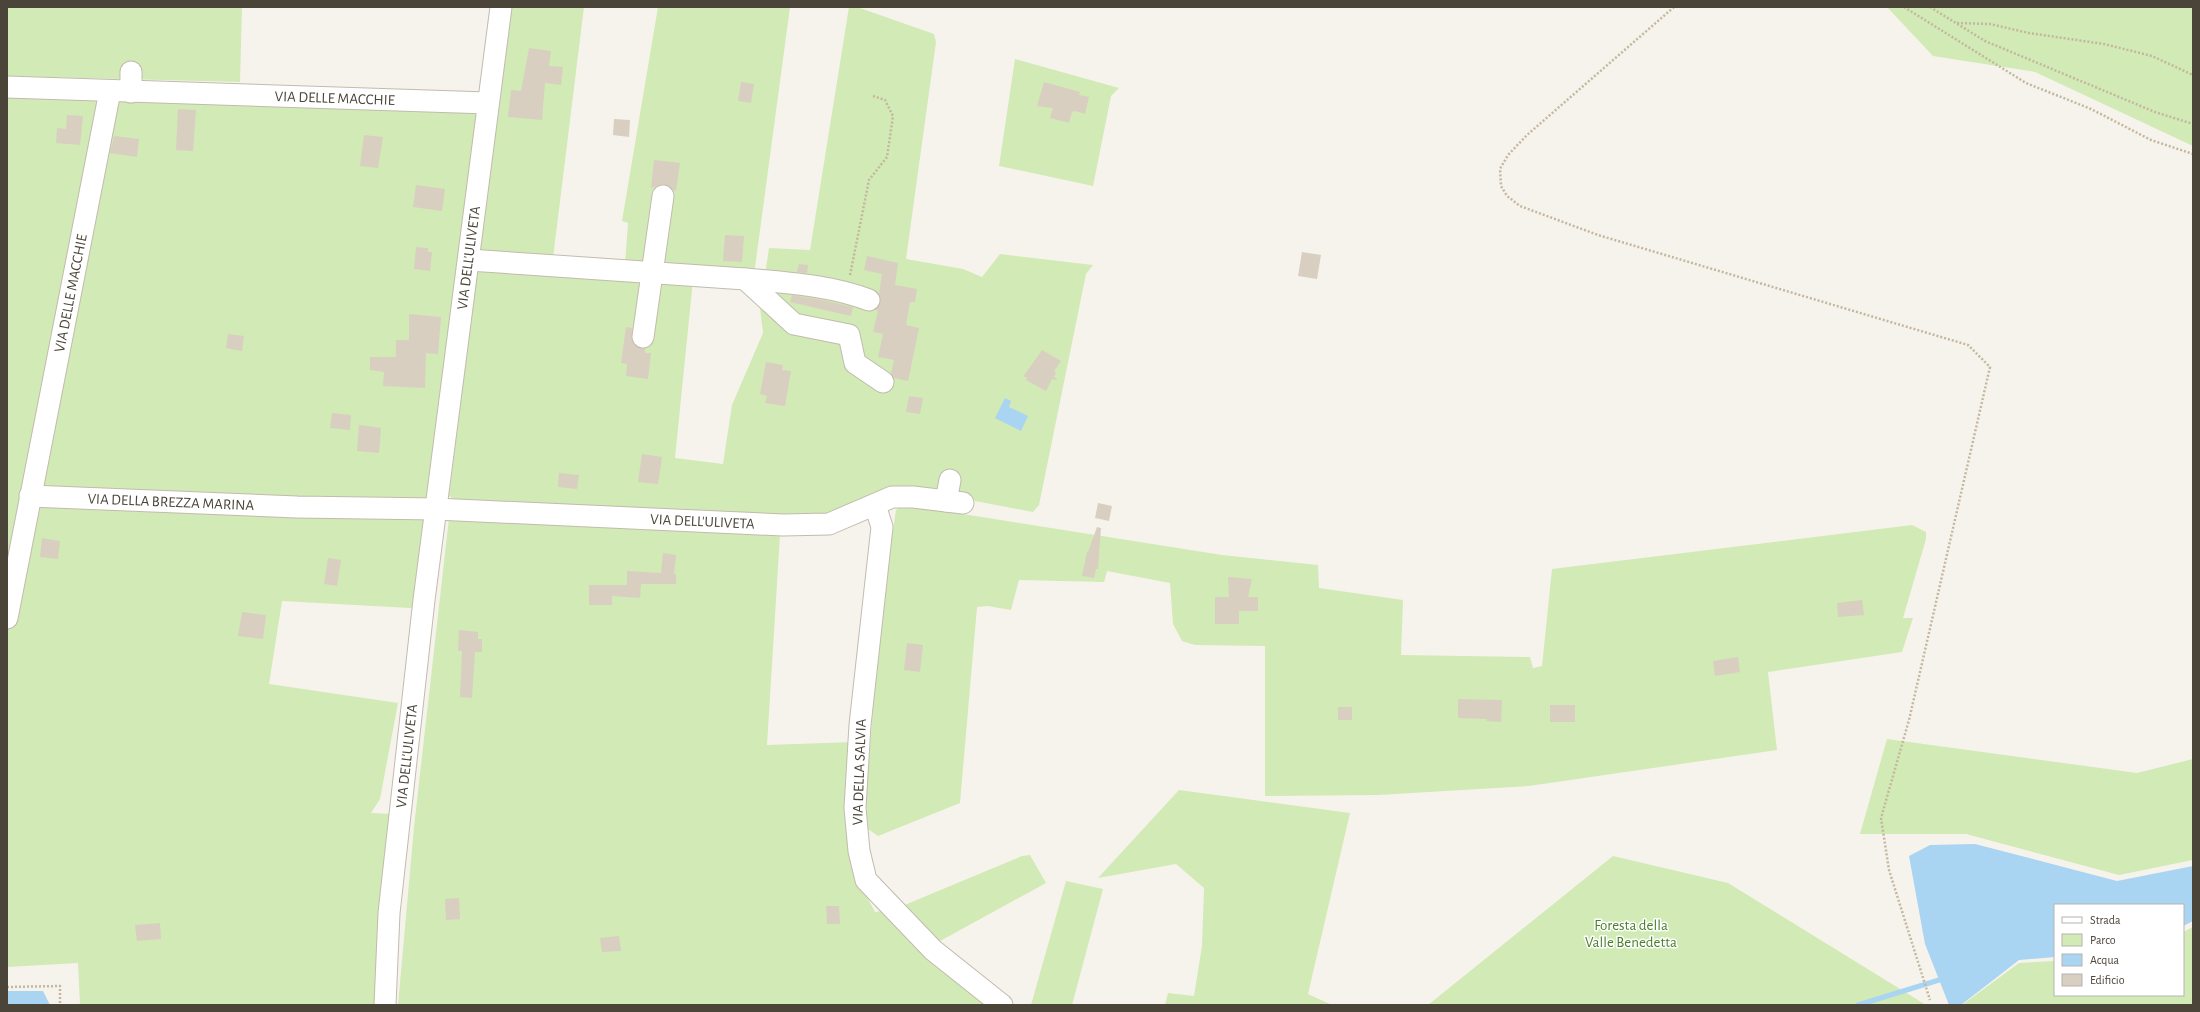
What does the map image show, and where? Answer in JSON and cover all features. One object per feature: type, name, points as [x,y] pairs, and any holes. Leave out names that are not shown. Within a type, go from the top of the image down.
[{"type":"street","name":"VIA DELL'ULIVETA","points":[[385,1005],[389,914],[436,508],[488,103],[494,16]]},
{"type":"street","name":"VIA DELLE MACCHIE","points":[[30,496],[29,472],[124,85]]},
{"type":"street","name":"VIA DELLE MACCHIE","points":[[7,87],[124,85],[385,107],[488,103]]},
{"type":"street","points":[[643,338],[663,196]]},
{"type":"street","points":[[469,260],[745,279],[803,285],[846,293],[869,300]]},
{"type":"street","points":[[745,279],[794,324],[848,335],[855,363],[883,382]]},
{"type":"street","name":"VIA DELL'ULIVETA","points":[[436,508],[783,525],[829,524],[892,497],[913,497],[955,502],[950,480]]},
{"type":"street","name":"VIA DELLA BREZZA MARINA","points":[[30,496],[96,494],[143,499],[178,496],[240,508],[334,505],[378,499],[436,508]]},
{"type":"street","points":[[7,618],[18,576],[30,496]]},
{"type":"street","name":"VIA DELLA SALVIA","points":[[875,505],[882,528],[860,725],[855,808],[858,851],[866,880],[933,950],[1002,1005]]},
{"type":"path","points":[[1674,7],[1527,135],[1508,155],[1500,169],[1501,186],[1507,196],[1520,206],[1598,235],[1968,346],[1990,367],[1909,720],[1881,818],[1889,870],[1930,1000]]},
{"type":"path","points":[[1904,7],[2026,83],[2091,109],[2151,140],[2193,154]]},
{"type":"path","points":[[1930,7],[1985,41],[1998,47],[2155,112],[2193,124]]},
{"type":"path","points":[[1956,23],[1990,24],[2029,33],[2104,44],[2152,56],[2193,75]]},
{"type":"path","points":[[846,293],[869,180],[888,157],[893,116],[885,100],[874,96]]},
{"type":"path","points":[[7,987],[60,986],[60,1005]]},
{"type":"green space","points":[[7,7],[242,7],[240,82],[7,76]]},
{"type":"green space","points":[[511,7],[584,7],[553,258],[482,255],[479,249]]},
{"type":"green space","points":[[658,7],[790,7],[754,275],[625,264],[628,223],[622,221]]},
{"type":"green space","points":[[849,7],[857,7],[934,34],[936,42],[906,259],[963,269],[982,277],[1000,254],[1093,265],[1086,274],[1039,505],[1033,512],[928,492],[829,520],[457,501],[449,496],[478,264],[693,280],[675,458],[723,464],[732,405],[763,333],[760,308],[733,281],[765,275],[769,248],[810,250]]},
{"type":"green space","points":[[1887,7],[2193,7],[2193,146],[2035,72],[1933,56]]},
{"type":"green space","points":[[1015,59],[1119,88],[1111,96],[1093,186],[999,166]]},
{"type":"green space","points":[[7,93],[476,107],[486,114],[428,609],[282,601],[269,684],[398,703],[380,799],[371,813],[393,814],[378,1005],[80,1005],[78,963],[7,967]]},
{"type":"green space","points":[[901,506],[912,506],[1222,555],[1318,565],[1319,588],[1403,600],[1401,655],[1530,657],[1533,668],[1542,666],[1552,569],[1912,525],[1926,532],[1926,539],[1903,618],[1913,618],[1902,652],[1768,672],[1777,750],[1529,786],[1378,795],[1265,796],[1265,646],[1195,645],[1182,641],[1173,624],[1170,583],[1107,571],[1104,582],[1019,580],[1011,610],[988,606],[977,607],[960,803],[878,836],[868,829],[866,799],[880,619],[896,510]]},
{"type":"green space","points":[[449,518],[780,535],[767,745],[853,742],[860,884],[875,912],[895,909],[1022,856],[1030,855],[1046,883],[931,946],[1009,1005],[398,1005],[414,827]]},
{"type":"green space","points":[[1887,739],[2137,773],[2193,759],[2193,860],[2119,875],[1966,834],[1860,834]]},
{"type":"green space","points":[[1179,790],[1350,813],[1308,994],[1332,1005],[1165,1005],[1168,993],[1194,996],[1202,946],[1204,888],[1176,864],[1098,878]]},
{"type":"green space","name":"Foresta della Valle Benedetta","points":[[1613,856],[1728,883],[1926,1005],[1428,1005]]},
{"type":"green space","points":[[1066,881],[1103,889],[1072,1005],[1031,1005]]},
{"type":"green space","points":[[2193,927],[2193,1005],[1962,1005],[2019,963],[2054,961],[2054,996],[2184,996],[2184,932]]},
{"type":"water","points":[[1005,398],[1011,401],[1009,407],[1028,416],[1021,431],[995,418]]},
{"type":"water","points":[[1975,844],[2117,881],[2193,866],[2193,921],[2184,926],[2184,904],[2054,904],[2054,957],[2019,960],[1961,1005],[1949,1005],[1925,944],[1909,856],[1930,845]]},
{"type":"water","points":[[7,991],[43,991],[50,1005],[7,1005]]},
{"type":"building","points":[[529,48],[551,51],[549,66],[563,67],[561,85],[545,83],[542,120],[508,117],[511,90],[521,91]]},
{"type":"building","points":[[741,82],[754,84],[751,103],[738,101]]},
{"type":"building","points":[[1044,82],[1080,92],[1079,95],[1089,97],[1085,114],[1075,111],[1072,112],[1069,123],[1050,118],[1053,108],[1037,106]]},
{"type":"building","points":[[178,109],[196,110],[193,151],[176,150]]},
{"type":"building","points":[[67,115],[83,116],[80,145],[56,143],[57,128],[66,129]]},
{"type":"building","points":[[614,119],[630,120],[629,137],[613,135]]},
{"type":"building","points":[[364,135],[383,137],[378,168],[360,166]]},
{"type":"building","points":[[114,136],[139,139],[137,157],[110,153]]},
{"type":"building","points":[[654,160],[680,163],[676,191],[664,184],[651,188]]},
{"type":"building","points":[[416,185],[445,189],[442,211],[413,207]]},
{"type":"building","points":[[725,235],[744,236],[742,262],[723,261]]},
{"type":"building","points":[[416,247],[428,248],[428,252],[432,252],[430,271],[414,269]]},
{"type":"building","points":[[1302,252],[1321,255],[1317,279],[1298,276]]},
{"type":"building","points":[[867,256],[898,263],[895,285],[917,289],[915,302],[910,302],[906,325],[919,328],[908,381],[894,378],[891,374],[894,360],[878,357],[883,334],[873,332],[878,311],[876,310],[880,303],[879,294],[882,274],[864,270]]},
{"type":"building","points":[[799,264],[808,265],[807,273],[797,272]]},
{"type":"building","points":[[792,295],[853,307],[851,316],[790,302]]},
{"type":"building","points":[[409,314],[441,317],[438,354],[426,353],[425,388],[383,386],[384,372],[370,370],[370,357],[396,357],[396,340],[409,340]]},
{"type":"building","points":[[626,327],[632,328],[632,341],[635,346],[645,348],[645,353],[651,353],[648,379],[626,376],[627,364],[621,363]]},
{"type":"building","points":[[228,334],[244,336],[242,351],[226,348]]},
{"type":"building","points":[[1042,350],[1061,361],[1054,371],[1056,372],[1054,377],[1058,380],[1052,379],[1046,391],[1026,380],[1027,377],[1023,377]]},
{"type":"building","points":[[766,362],[783,365],[782,370],[791,371],[785,406],[765,403],[767,396],[760,394]]},
{"type":"building","points":[[909,396],[923,398],[920,414],[906,412]]},
{"type":"building","points":[[332,413],[351,415],[350,430],[330,428]]},
{"type":"building","points":[[359,425],[381,428],[379,453],[357,451]]},
{"type":"building","points":[[642,454],[662,457],[658,484],[638,482]]},
{"type":"building","points":[[559,473],[579,475],[577,489],[558,487]]},
{"type":"building","points":[[1098,503],[1112,506],[1109,521],[1095,518]]},
{"type":"building","points":[[1097,527],[1101,528],[1098,569],[1096,569],[1094,578],[1082,576],[1087,552]]},
{"type":"building","points":[[42,538],[60,541],[58,559],[40,557]]},
{"type":"building","points":[[663,553],[676,555],[674,574],[676,574],[676,584],[641,584],[640,598],[612,596],[612,605],[589,605],[589,585],[627,585],[627,571],[661,573]]},
{"type":"building","points":[[328,558],[341,560],[337,586],[324,584]]},
{"type":"building","points":[[1228,577],[1252,579],[1248,597],[1258,597],[1258,611],[1239,611],[1239,624],[1215,624],[1215,597],[1229,597]]},
{"type":"building","points":[[1862,600],[1864,615],[1838,617],[1837,603]]},
{"type":"building","points":[[242,612],[266,615],[263,639],[238,636]]},
{"type":"building","points":[[459,630],[478,632],[478,639],[482,639],[482,652],[475,652],[472,698],[460,697],[462,651],[458,651]]},
{"type":"building","points":[[907,643],[923,645],[920,672],[904,670]]},
{"type":"building","points":[[1738,657],[1740,672],[1715,676],[1713,661]]},
{"type":"building","points":[[1458,699],[1502,700],[1501,722],[1486,721],[1487,719],[1458,718]]},
{"type":"building","points":[[1550,705],[1575,705],[1575,722],[1550,722]]},
{"type":"building","points":[[1338,707],[1352,707],[1352,720],[1338,720]]},
{"type":"building","points":[[459,898],[460,919],[446,920],[445,899]]},
{"type":"building","points":[[826,906],[839,906],[840,924],[827,924]]},
{"type":"building","points":[[160,923],[161,939],[137,941],[135,925]]},
{"type":"building","points":[[619,936],[621,951],[602,952],[600,938]]},
{"type":"waterway","points":[[1858,1005],[1939,980]]}]
